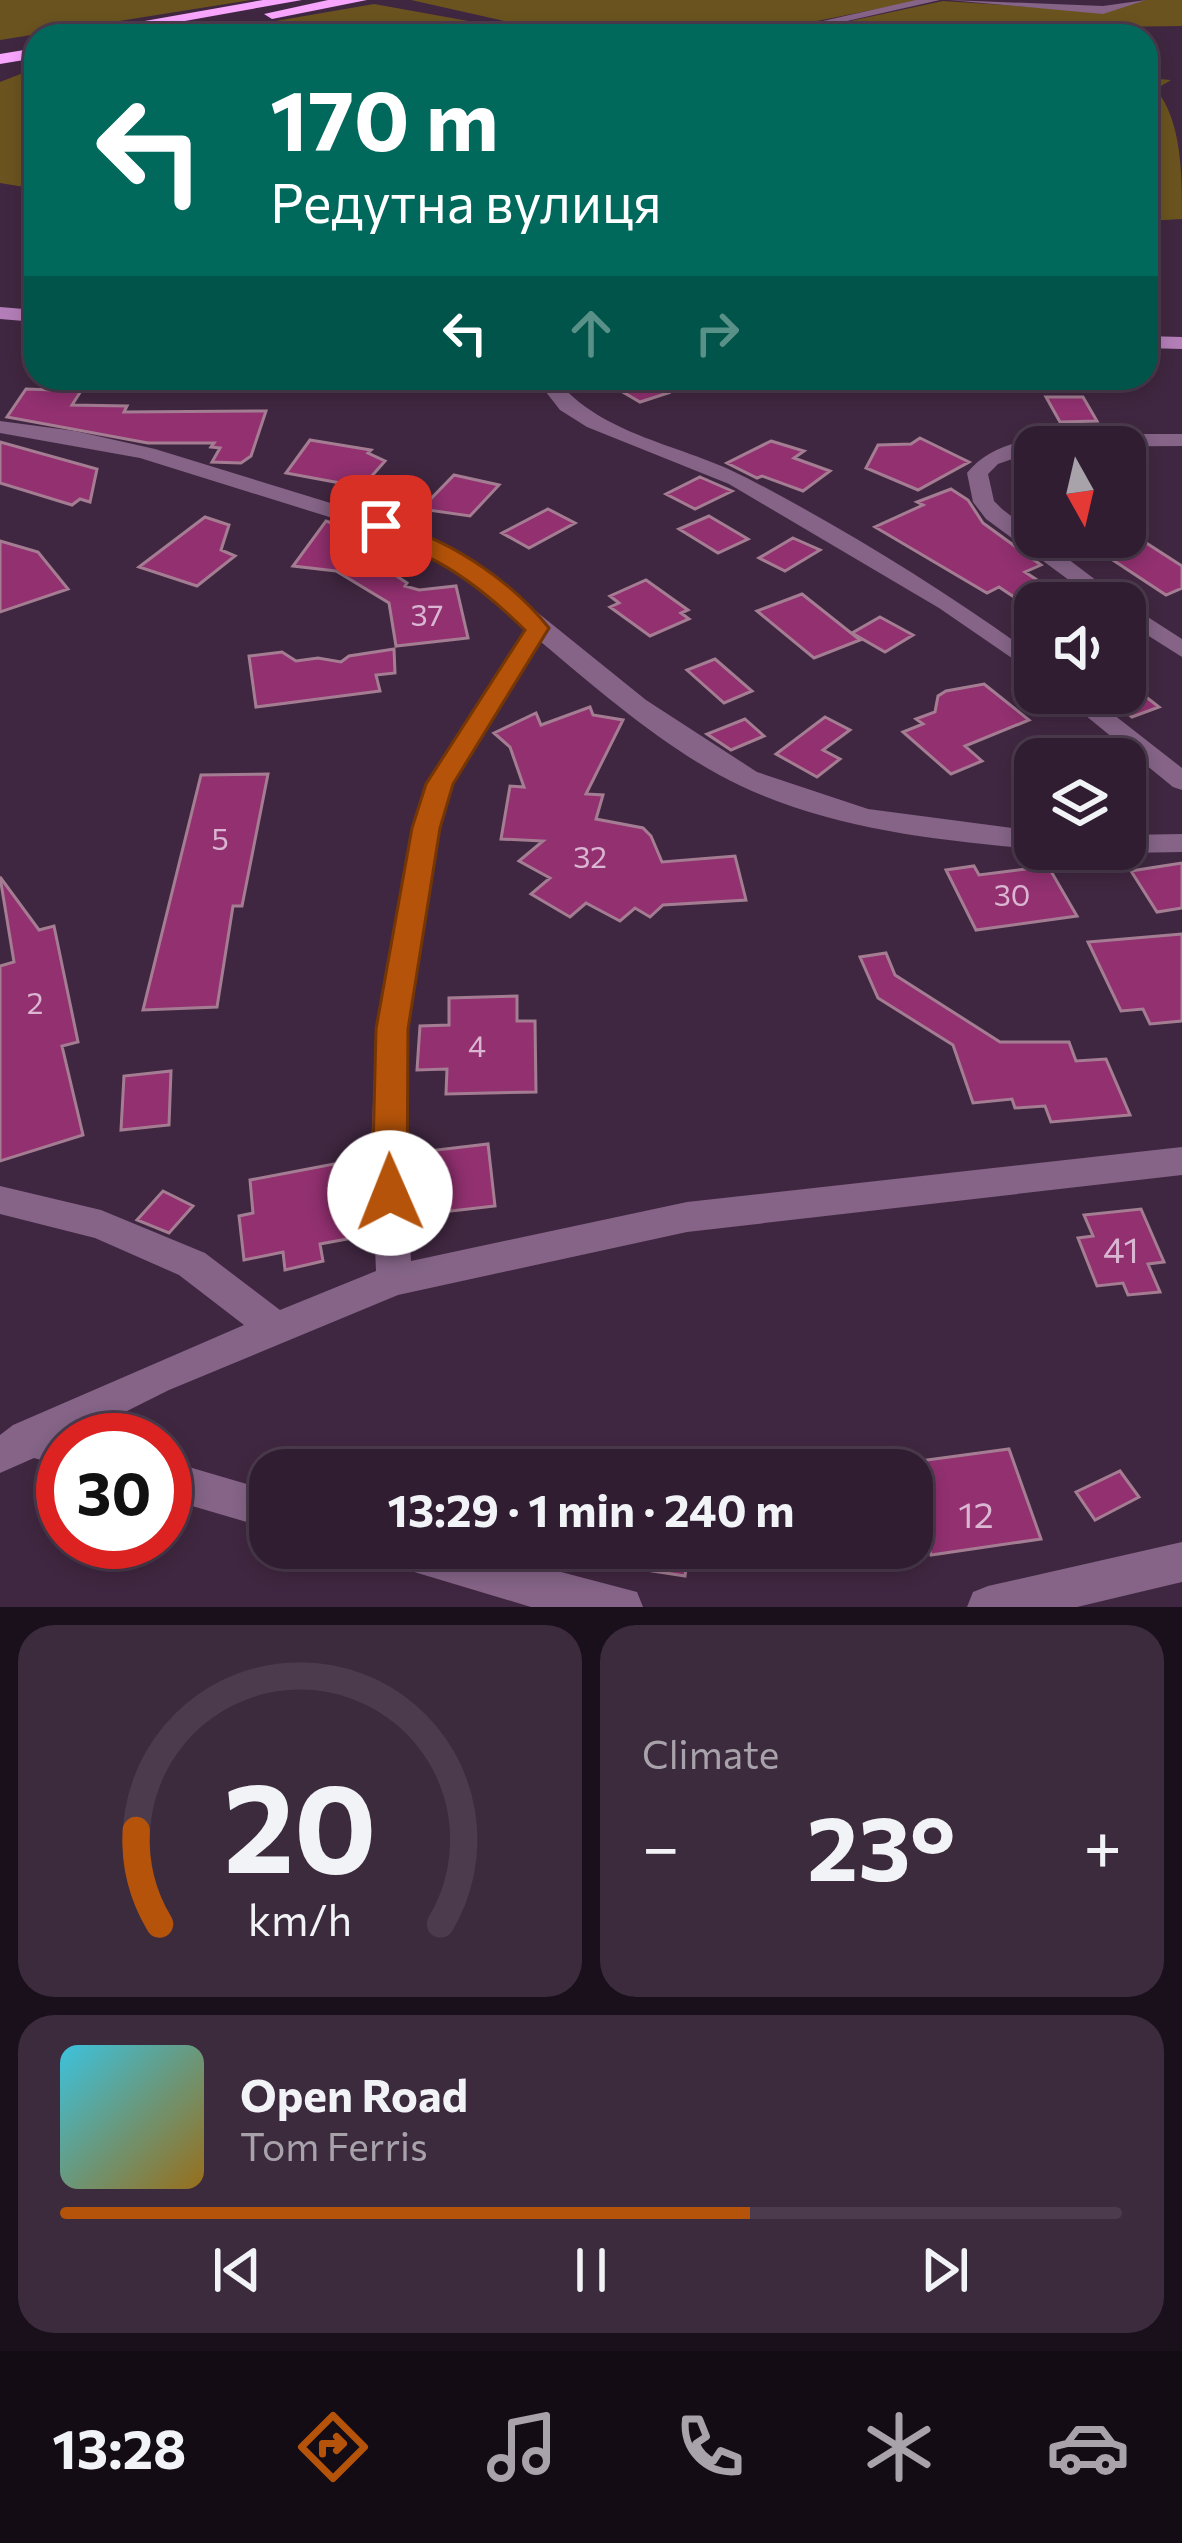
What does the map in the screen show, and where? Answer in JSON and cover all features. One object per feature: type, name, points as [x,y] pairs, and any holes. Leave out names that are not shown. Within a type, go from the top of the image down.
[{"type":"highway","points":[[144,24],[294,0]]},
{"type":"highway","points":[[212,24],[358,0]]},
{"type":"street","points":[[820,24],[934,0]]},
{"type":"street","points":[[955,0],[1103,10],[1140,0]]},
{"type":"street","points":[[554,390],[567,406],[594,423],[736,480],[946,603],[1014,652]]},
{"type":"street","points":[[0,427],[80,436],[162,457],[419,539],[487,580],[537,628],[714,760],[764,786],[934,832],[1014,838]]},
{"type":"street","points":[[1086,582],[994,514],[979,489],[977,473],[983,461],[1042,444],[1182,440]]},
{"type":"street","points":[[1146,625],[1182,650]]},
{"type":"street","points":[[394,1280],[388,1149],[392,1029],[426,828],[440,784],[537,628]]},
{"type":"street","points":[[1096,714],[1182,782]]},
{"type":"street","points":[[1146,844],[1182,843]]},
{"type":"street","points":[[30,1447],[276,1328],[394,1280],[688,1216],[1182,1161]]},
{"type":"street","points":[[0,1200],[101,1225],[192,1264],[276,1328]]},
{"type":"street","points":[[192,1487],[249,1504]]},
{"type":"street","points":[[988,1607],[1182,1562]]},
{"type":"street","points":[[473,1569],[622,1607]]},
{"type":"shaded area","points":[[0,0],[251,0],[100,24],[24,24],[24,36],[0,40]]},
{"type":"shaded area","points":[[411,0],[922,0],[798,24],[518,24]]},
{"type":"shaded area","points":[[1145,0],[1182,0],[1182,26],[837,24],[943,1],[1104,12]]},
{"type":"shaded area","points":[[374,4],[485,24],[258,24]]},
{"type":"shaded area","points":[[24,73],[24,187],[0,183],[0,82]]},
{"type":"shaded area","points":[[1158,92],[1176,133],[1182,219],[1158,220]]},
{"type":"building","points":[[25,390],[81,391],[72,405],[127,406],[124,412],[266,411],[251,456],[241,463],[212,462],[220,448],[211,447],[214,443],[148,443],[7,417]]},
{"type":"building","points":[[620,390],[668,393],[640,402]]},
{"type":"building","points":[[1046,397],[1083,397],[1097,421],[1060,422]]},
{"type":"building","points":[[920,438],[969,462],[918,490],[866,468],[878,445],[911,444]]},
{"type":"building","points":[[310,440],[371,450],[368,453],[385,461],[362,487],[286,473]]},
{"type":"building","points":[[771,441],[804,451],[794,458],[830,471],[803,491],[757,478],[727,463]]},
{"type":"building","points":[[0,442],[97,469],[90,502],[80,499],[72,505],[0,483]]},
{"type":"building","points":[[454,475],[499,485],[470,516],[421,509]]},
{"type":"building","points":[[700,477],[732,491],[695,509],[666,494]]},
{"type":"building","points":[[951,489],[968,500],[983,523],[1014,545],[1014,558],[1031,558],[1041,565],[1025,572],[1040,582],[1014,582],[1014,597],[999,587],[987,593],[875,527],[923,505],[917,502]]},
{"type":"building","points":[[548,509],[575,523],[529,548],[502,533]]},
{"type":"building","points":[[709,516],[748,539],[718,553],[679,529]]},
{"type":"building","points":[[205,517],[229,525],[221,550],[235,556],[197,586],[139,567]]},
{"type":"building","points":[[326,521],[403,549],[379,564],[405,586],[419,590],[456,586],[468,638],[396,646],[389,603],[336,571],[293,566]]},
{"type":"building","points":[[793,538],[820,550],[785,571],[759,558]]},
{"type":"building","points":[[0,541],[38,552],[68,589],[0,612]]},
{"type":"building","points":[[1146,543],[1182,566],[1182,588],[1166,595],[1110,558],[1146,558]]},
{"type":"building","points":[[646,580],[688,610],[681,613],[689,619],[650,636],[610,607],[619,603],[610,596]]},
{"type":"building","points":[[802,594],[860,640],[814,658],[757,611]]},
{"type":"building","points":[[880,617],[913,635],[885,652],[852,633]]},
{"type":"building","points":[[394,649],[395,673],[376,675],[380,691],[256,707],[249,656],[282,652],[296,661],[341,662],[349,656]]},
{"type":"building","points":[[715,659],[752,691],[724,703],[687,670]]},
{"type":"building","points":[[984,684],[1014,708],[1014,714],[1029,720],[965,746],[982,761],[951,774],[903,732],[923,724],[916,719],[935,712],[938,696]]},
{"type":"building","points":[[1146,697],[1159,707],[1146,712]]},
{"type":"building","points":[[590,707],[593,715],[623,720],[586,794],[603,795],[596,819],[643,828],[662,862],[735,856],[746,900],[663,905],[650,917],[635,908],[620,921],[586,903],[570,917],[531,894],[550,878],[519,861],[543,841],[501,839],[510,786],[524,787],[510,747],[494,733],[536,713],[541,725]]},
{"type":"building","points":[[825,717],[850,730],[823,750],[840,759],[817,777],[776,754]]},
{"type":"building","points":[[745,719],[764,736],[731,750],[707,734]]},
{"type":"building","points":[[268,774],[242,906],[233,906],[217,1007],[143,1010],[201,775]]},
{"type":"building","points":[[1182,863],[1182,908],[1157,912],[1131,871]]},
{"type":"building","points":[[974,866],[979,875],[1050,870],[1077,916],[976,930],[946,870]]},
{"type":"building","points":[[0,877],[39,930],[54,926],[78,1042],[62,1046],[83,1135],[0,1161],[0,966],[14,962]]},
{"type":"building","points":[[1182,934],[1182,1021],[1150,1024],[1143,1009],[1121,1011],[1088,942]]},
{"type":"building","points":[[886,953],[895,975],[1000,1042],[1069,1042],[1076,1061],[1106,1059],[1130,1115],[1051,1122],[1045,1106],[1015,1108],[1012,1099],[973,1103],[953,1045],[878,998],[860,957]]},
{"type":"building","points":[[517,996],[517,1021],[535,1021],[536,1092],[446,1094],[447,1069],[417,1070],[420,1026],[449,1025],[449,998]]},
{"type":"building","points":[[171,1071],[169,1125],[121,1130],[124,1076]]},
{"type":"building","points":[[488,1144],[495,1206],[433,1213],[428,1151]]},
{"type":"building","points":[[334,1164],[347,1239],[320,1244],[323,1261],[285,1270],[283,1252],[244,1260],[239,1216],[253,1213],[250,1180]]},
{"type":"building","points":[[163,1191],[193,1206],[169,1233],[137,1220]]},
{"type":"building","points":[[1141,1209],[1164,1262],[1148,1264],[1160,1292],[1128,1295],[1123,1283],[1097,1286],[1078,1238],[1093,1236],[1084,1215]]},
{"type":"building","points":[[1009,1449],[1041,1539],[933,1555],[933,1459]]},
{"type":"building","points":[[1120,1471],[1139,1497],[1095,1520],[1076,1492]]},
{"type":"building","points":[[646,1569],[686,1569],[685,1576]]},
{"type":"route","points":[[381,526],[451,556],[487,580],[537,628],[440,784],[426,828],[392,1029],[390,1193]]}]
